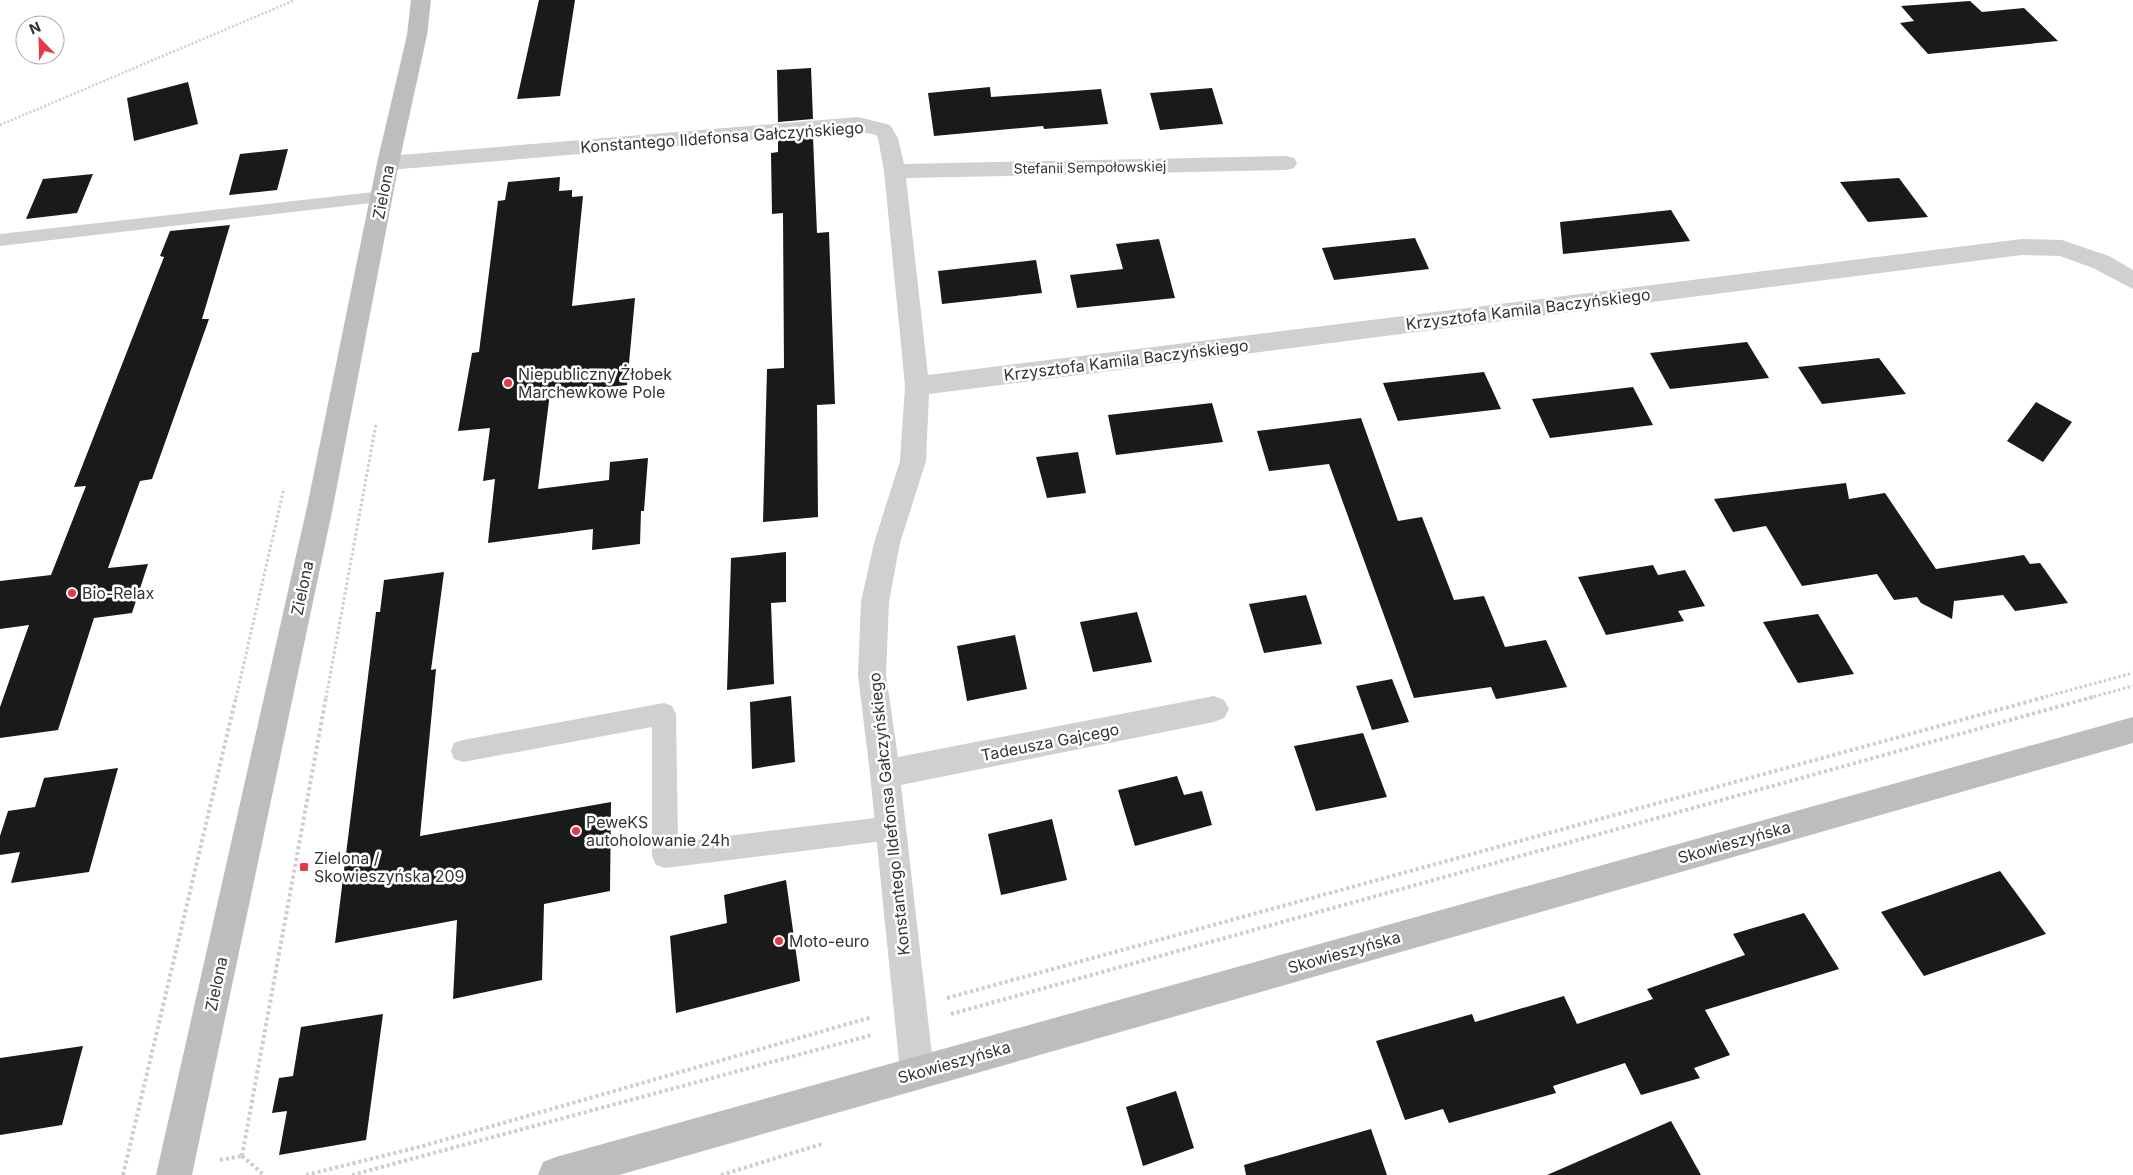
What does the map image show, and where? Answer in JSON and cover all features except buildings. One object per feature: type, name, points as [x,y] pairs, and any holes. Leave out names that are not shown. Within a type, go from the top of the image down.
[{"type":"main road","name":"Zielona","points":[[174,1175],[320,508],[388,164],[416,35],[421,0]]},
{"type":"main road","name":"Skowieszyńska","points":[[556,1175],[2133,730]]},
{"type":"street","name":"Konstantego Ildefonsa Gałczyńskiego","points":[[388,164],[858,124],[883,130],[888,138],[895,171],[917,386],[913,461],[887,543],[875,602],[872,675],[885,774],[917,1072]]},
{"type":"street","name":"Stefanii Sempołowskiej","points":[[895,171],[1286,163]]},
{"type":"street","name":"Krzysztofa Kamila Baczyńskiego","points":[[917,386],[2022,247],[2062,248],[2101,262],[2133,281]]},
{"type":"street","name":"Tadeusza Gajcego","points":[[885,774],[1214,709]]},
{"type":"lane","points":[[0,240],[382,196]]},
{"type":"lane","points":[[462,751],[664,714],[665,856],[891,828]]},
{"type":"path","points":[[0,125],[295,0]]},
{"type":"path","points":[[264,1175],[242,1156],[376,422]]},
{"type":"path","points":[[123,1175],[184,923],[285,484]]},
{"type":"path","points":[[310,1175],[423,1146],[867,1019],[911,1014],[959,996],[2133,672]]},
{"type":"path","points":[[352,1175],[911,1014],[2133,686]]},
{"type":"place","name":"Niepubliczny Żłobek Marchewkowe Pole","points":[[508,383]]},
{"type":"place","name":"Bio-Relax","points":[[72,593]]},
{"type":"place","name":"PeweKS autoholowanie 24h","points":[[576,831]]},
{"type":"place","name":"Zielona / Skowieszyńska 209","points":[[304,867]]},
{"type":"place","name":"Moto-euro","points":[[779,941]]}]
